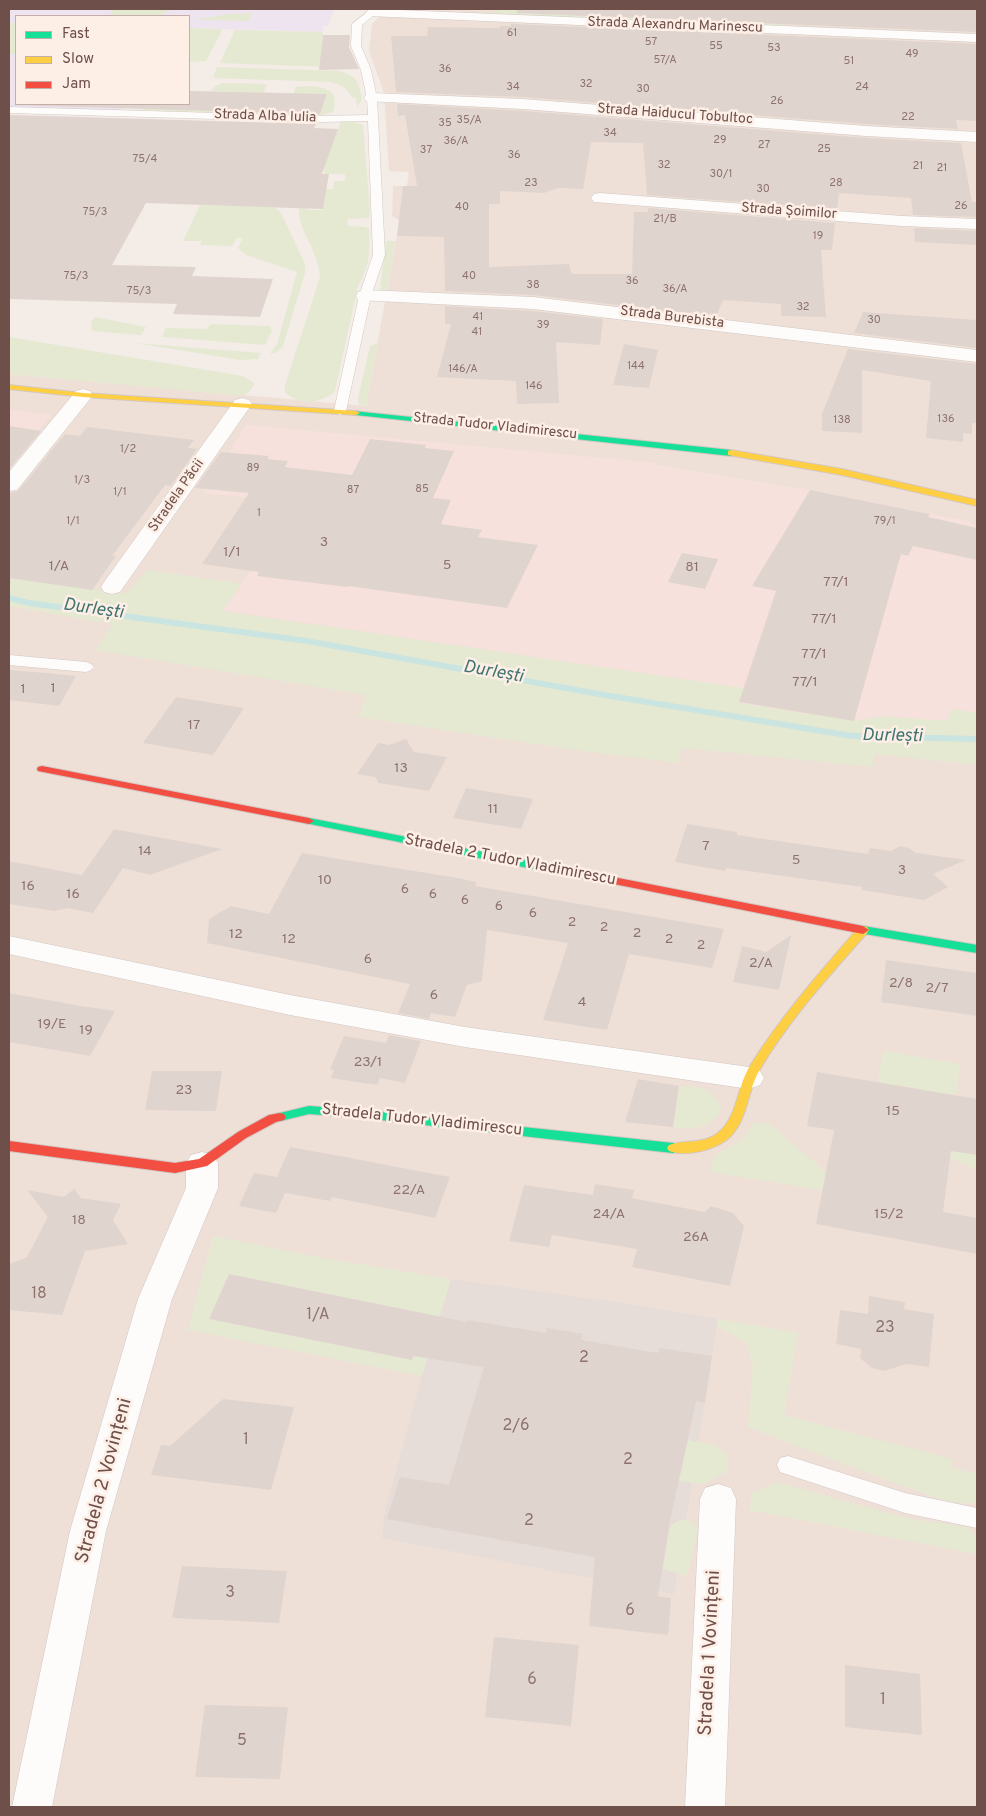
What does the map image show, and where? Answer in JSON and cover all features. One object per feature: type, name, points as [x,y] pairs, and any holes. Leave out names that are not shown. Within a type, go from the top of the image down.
[{"type":"street","name":"Strada Alexandru Marinescu","points":[[374,11],[977,38]]},
{"type":"street","name":"Strada Haiducul Tobultoc","points":[[372,98],[523,104],[866,131],[977,137]]},
{"type":"street","name":"Strada Șoimilor","points":[[600,198],[892,220],[977,224]]},
{"type":"street","name":"Strada Burebista","points":[[365,296],[552,304],[977,356]]},
{"type":"street","name":"Strada Tudor Vladimirescu","points":[[9,387],[83,395],[340,411],[660,444],[734,453],[842,472],[977,502]]},
{"type":"street","points":[[9,485],[83,395]]},
{"type":"street","name":"Stradela Păcii","points":[[112,587],[242,404]]},
{"type":"street","name":"Stradela 2 Tudor Vladimirescu","points":[[42,769],[864,930],[977,949]]},
{"type":"street","name":"Stradela Tudor Vladimirescu","points":[[9,1146],[174,1168],[202,1163],[273,1118],[309,1110],[382,1116],[675,1148],[695,1147],[714,1142],[728,1132],[736,1120],[749,1078],[769,1046],[799,1006],[864,930]]},
{"type":"street","points":[[9,945],[300,1007],[464,1037],[749,1078]]},
{"type":"street","name":"Stradela 2 Vovințeni","points":[[32,1807],[88,1531],[155,1299],[202,1188],[202,1163]]},
{"type":"street","name":"Stradela 1 Vovințeni","points":[[705,1807],[718,1499]]},
{"type":"lane","points":[[340,411],[365,296],[379,255],[372,98],[366,70],[356,46],[357,24],[374,11]]},
{"type":"lane","name":"Strada Alba Iulia","points":[[9,110],[372,118]]},
{"type":"lane","points":[[9,660],[86,667]]},
{"type":"lane","points":[[788,1465],[897,1502],[952,1515],[977,1518]]},
{"type":"shaded area","points":[[9,9],[334,9],[328,26],[323,26],[323,32],[190,28],[190,15],[15,15],[15,105],[124,105],[122,109],[113,111],[9,107]]},
{"type":"shaded area","points":[[387,9],[977,9],[977,1807],[9,1807],[9,374],[366,406],[399,225],[399,220],[392,216],[393,186],[407,186],[409,172],[389,171],[384,93],[369,51],[372,24]]},
{"type":"shaded area","points":[[9,410],[52,415],[9,464]]},
{"type":"shaded area","points":[[246,425],[657,463],[656,465],[810,490],[968,521],[977,528],[977,713],[952,709],[946,721],[881,716],[854,721],[739,703],[743,688],[222,610],[242,584],[293,502],[204,493]]},
{"type":"shaded area","points":[[451,1279],[622,1303],[718,1319],[674,1594],[382,1538],[385,1511]]},
{"type":"green space","points":[[113,9],[171,9],[162,15],[110,15]]},
{"type":"green space","points":[[495,9],[635,16],[638,9],[644,9],[641,17],[634,20],[492,14]]},
{"type":"green space","points":[[654,9],[715,9],[713,18],[783,22],[784,26],[661,21],[652,18]]},
{"type":"green space","points":[[252,13],[249,21],[195,20],[228,14]]},
{"type":"green space","points":[[9,23],[15,23],[15,54],[9,54]]},
{"type":"green space","points":[[190,28],[223,29],[206,61],[190,62]]},
{"type":"green space","points":[[235,30],[323,32],[322,42],[349,41],[349,54],[329,67],[220,63]]},
{"type":"green space","points":[[217,67],[340,71],[356,80],[362,99],[357,107],[356,97],[352,97],[343,87],[331,82],[213,78]]},
{"type":"green space","points":[[222,83],[267,85],[263,93],[211,91]]},
{"type":"green space","points":[[296,87],[320,87],[330,91],[335,99],[333,112],[306,116],[143,110],[146,105],[175,105],[321,110],[327,95],[293,94]]},
{"type":"green space","points":[[341,121],[355,122],[363,125],[369,218],[348,219],[347,226],[366,227],[369,229],[369,252],[367,265],[358,286],[335,391],[323,399],[310,402],[297,400],[285,392],[285,385],[320,277],[316,258],[301,224],[299,208],[322,210],[326,189],[333,189],[334,181],[345,181],[345,174],[324,174],[325,165],[282,157],[9,148],[9,130],[334,140]]},
{"type":"green space","points":[[200,205],[274,207],[281,213],[305,264],[305,273],[283,346],[277,352],[270,354],[277,344],[297,272],[246,255],[238,248],[243,238],[237,238],[232,246],[200,245],[202,241],[183,241]]},
{"type":"green space","points":[[386,241],[396,241],[387,290],[380,290]]},
{"type":"green space","points":[[95,317],[146,327],[141,335],[92,331],[91,322]]},
{"type":"green space","points":[[211,324],[269,326],[272,331],[265,345],[162,337],[166,328],[207,329]]},
{"type":"green space","points":[[9,337],[243,376],[253,382],[254,385],[243,396],[9,374]]},
{"type":"green space","points":[[135,343],[261,353],[258,359],[240,360]]},
{"type":"green space","points":[[378,343],[366,406],[359,405],[358,398],[370,346]]},
{"type":"green space","points":[[148,570],[242,584],[222,611],[744,688],[739,703],[854,721],[881,716],[946,721],[952,709],[977,713],[977,765],[875,754],[872,767],[683,748],[678,763],[576,750],[358,717],[367,695],[96,650],[113,624],[9,606],[9,578],[125,594]]},
{"type":"green space","points":[[883,1051],[960,1064],[956,1095],[878,1082]]},
{"type":"green space","points":[[679,1086],[698,1087],[708,1091],[717,1099],[721,1106],[719,1115],[698,1128],[673,1127]]},
{"type":"green space","points":[[754,1123],[768,1123],[826,1172],[822,1190],[710,1172],[715,1154],[742,1140]]},
{"type":"green space","points":[[925,1146],[977,1155],[977,1170]]},
{"type":"green space","points":[[213,1236],[322,1258],[451,1279],[422,1376],[188,1330]]},
{"type":"green space","points":[[718,1319],[798,1333],[784,1415],[952,1459],[951,1468],[977,1474],[977,1504],[946,1501],[748,1427],[753,1365],[745,1342],[717,1326]]},
{"type":"green space","points":[[688,1440],[714,1445],[728,1454],[728,1471],[704,1484],[679,1481]]},
{"type":"green space","points":[[776,1482],[910,1519],[967,1527],[977,1541],[977,1554],[749,1510],[752,1493]]},
{"type":"green space","points":[[680,1520],[691,1521],[698,1529],[687,1576],[663,1569],[670,1526]]},
{"type":"building","points":[[518,9],[977,9],[977,32],[516,13]]},
{"type":"building","points":[[511,24],[977,44],[977,121],[956,120],[958,129],[866,124],[523,97],[396,92],[391,36],[427,36],[428,27],[500,28],[500,26],[511,26]]},
{"type":"building","points":[[323,35],[350,35],[349,47],[359,69],[319,70]]},
{"type":"building","points":[[190,91],[327,94],[320,114],[9,105],[190,105]]},
{"type":"building","points":[[397,104],[523,111],[866,138],[961,143],[972,202],[977,202],[977,217],[913,215],[911,198],[839,193],[837,209],[647,195],[643,143],[591,142],[583,189],[558,188],[544,193],[500,191],[500,204],[489,204],[489,267],[569,264],[572,274],[632,274],[634,212],[648,212],[648,208],[835,223],[832,250],[821,250],[826,317],[781,316],[781,304],[723,300],[717,314],[677,312],[533,295],[445,291],[444,237],[397,236],[403,186],[417,186],[405,115],[398,116]]},
{"type":"building","points":[[9,115],[316,124],[314,128],[338,129],[322,174],[329,174],[323,209],[146,203],[112,265],[196,267],[192,276],[273,279],[260,317],[173,314],[177,304],[9,299]]},
{"type":"building","points":[[914,228],[977,231],[977,245],[915,242]]},
{"type":"building","points":[[445,306],[533,311],[603,319],[600,345],[556,342],[559,403],[517,404],[516,381],[437,377],[451,324],[445,324]]},
{"type":"building","points":[[863,312],[977,320],[977,348],[854,333]]},
{"type":"building","points":[[624,344],[658,350],[649,388],[613,385]]},
{"type":"building","points":[[848,349],[977,364],[977,423],[972,423],[972,434],[963,433],[963,442],[926,438],[931,381],[862,370],[862,433],[822,431],[822,414]]},
{"type":"building","points":[[9,426],[41,431],[9,469]]},
{"type":"building","points":[[87,427],[194,440],[188,448],[197,449],[171,486],[165,485],[112,556],[116,556],[92,590],[9,578],[9,493],[18,491],[65,434],[80,436]]},
{"type":"building","points":[[370,439],[426,445],[425,448],[454,451],[433,498],[451,500],[441,524],[482,530],[478,537],[538,545],[507,608],[348,586],[257,576],[259,572],[202,564],[249,493],[195,488],[221,452],[269,456],[267,459],[288,461],[285,467],[352,475]]},
{"type":"building","points":[[810,490],[930,514],[928,517],[977,528],[977,560],[913,546],[908,556],[901,554],[854,721],[739,702],[776,591],[752,586]]},
{"type":"building","points":[[682,553],[718,559],[705,589],[668,582]]},
{"type":"building","points":[[9,670],[76,676],[59,706],[9,700]]},
{"type":"building","points":[[176,697],[244,708],[213,755],[143,743]]},
{"type":"building","points":[[406,739],[414,752],[447,757],[429,791],[379,783],[375,777],[357,774],[378,743],[389,745]]},
{"type":"building","points":[[466,788],[533,799],[521,829],[453,818]]},
{"type":"building","points":[[687,824],[737,832],[737,835],[868,854],[870,848],[891,851],[900,846],[909,848],[916,853],[966,860],[933,874],[948,887],[924,900],[862,890],[862,887],[726,868],[725,871],[675,862]]},
{"type":"building","points":[[114,829],[222,849],[150,875],[123,868],[93,913],[67,908],[54,911],[9,904],[9,861],[82,875]]},
{"type":"building","points":[[302,853],[458,878],[476,882],[475,886],[724,929],[712,968],[629,954],[607,1030],[543,1020],[568,943],[487,930],[482,981],[467,985],[455,1017],[431,1013],[429,1019],[398,1013],[410,984],[207,943],[209,919],[231,906],[269,914]]},
{"type":"building","points":[[791,935],[779,990],[733,982],[742,946],[766,952]]},
{"type":"building","points":[[886,960],[977,973],[977,1016],[881,1002]]},
{"type":"building","points":[[9,993],[115,1011],[90,1056],[9,1042]]},
{"type":"building","points":[[389,1035],[421,1041],[405,1083],[380,1078],[377,1085],[331,1078],[334,1070],[330,1069],[344,1036],[386,1043]]},
{"type":"building","points":[[152,1071],[222,1071],[216,1111],[145,1110]]},
{"type":"building","points":[[817,1072],[977,1099],[977,1155],[951,1151],[943,1212],[977,1218],[977,1254],[816,1224],[834,1130],[807,1126]]},
{"type":"building","points":[[638,1079],[679,1086],[673,1127],[625,1122]]},
{"type":"building","points":[[290,1147],[450,1177],[435,1218],[332,1197],[330,1201],[285,1193],[276,1213],[239,1206],[254,1173],[277,1177]]},
{"type":"building","points":[[595,1184],[634,1190],[632,1198],[705,1212],[711,1206],[733,1213],[744,1226],[730,1286],[632,1267],[637,1249],[552,1235],[549,1247],[509,1241],[524,1185],[593,1195]]},
{"type":"building","points":[[74,1189],[81,1198],[121,1204],[113,1220],[128,1244],[85,1251],[62,1315],[9,1310],[9,1264],[27,1257],[48,1217],[27,1190],[64,1197]]},
{"type":"building","points":[[229,1274],[467,1322],[467,1320],[546,1333],[547,1328],[583,1334],[581,1340],[658,1353],[659,1348],[712,1356],[705,1403],[696,1401],[669,1525],[658,1596],[671,1598],[668,1635],[589,1626],[595,1557],[387,1519],[400,1477],[449,1485],[484,1367],[413,1356],[412,1360],[209,1319]]},
{"type":"building","points":[[869,1296],[905,1302],[904,1309],[934,1314],[929,1367],[906,1364],[884,1371],[872,1368],[860,1358],[861,1349],[836,1344],[840,1310],[868,1314]]},
{"type":"building","points":[[223,1399],[294,1407],[271,1490],[151,1475],[161,1445],[170,1446]]},
{"type":"building","points":[[182,1566],[287,1571],[279,1623],[172,1618]]},
{"type":"building","points":[[494,1637],[579,1645],[571,1726],[485,1717]]},
{"type":"building","points":[[845,1665],[920,1674],[922,1735],[845,1727]]},
{"type":"building","points":[[205,1705],[288,1707],[280,1779],[195,1777]]},
{"type":"waterway","name":"Durlești","points":[[9,598],[29,603],[307,641],[593,693],[852,736],[977,739]]},
{"type":"traffic: fast","points":[[356,413],[731,453]]},
{"type":"traffic: fast","points":[[309,821],[608,880]]},
{"type":"traffic: fast","points":[[863,930],[977,949]]},
{"type":"traffic: fast","points":[[280,1117],[309,1110],[363,1114],[673,1148]]},
{"type":"traffic: slow","points":[[9,387],[83,395],[356,413]]},
{"type":"traffic: slow","points":[[731,453],[842,472],[977,503]]},
{"type":"traffic: slow","points":[[673,1148],[695,1147],[709,1143],[722,1137],[727,1132],[736,1118],[750,1076],[766,1051],[806,998],[863,930]]},
{"type":"traffic: jam","points":[[42,769],[309,821]]},
{"type":"traffic: jam","points":[[608,880],[863,930]]},
{"type":"traffic: jam","points":[[9,1146],[175,1168],[202,1163],[242,1135],[273,1118],[280,1117]]}]
